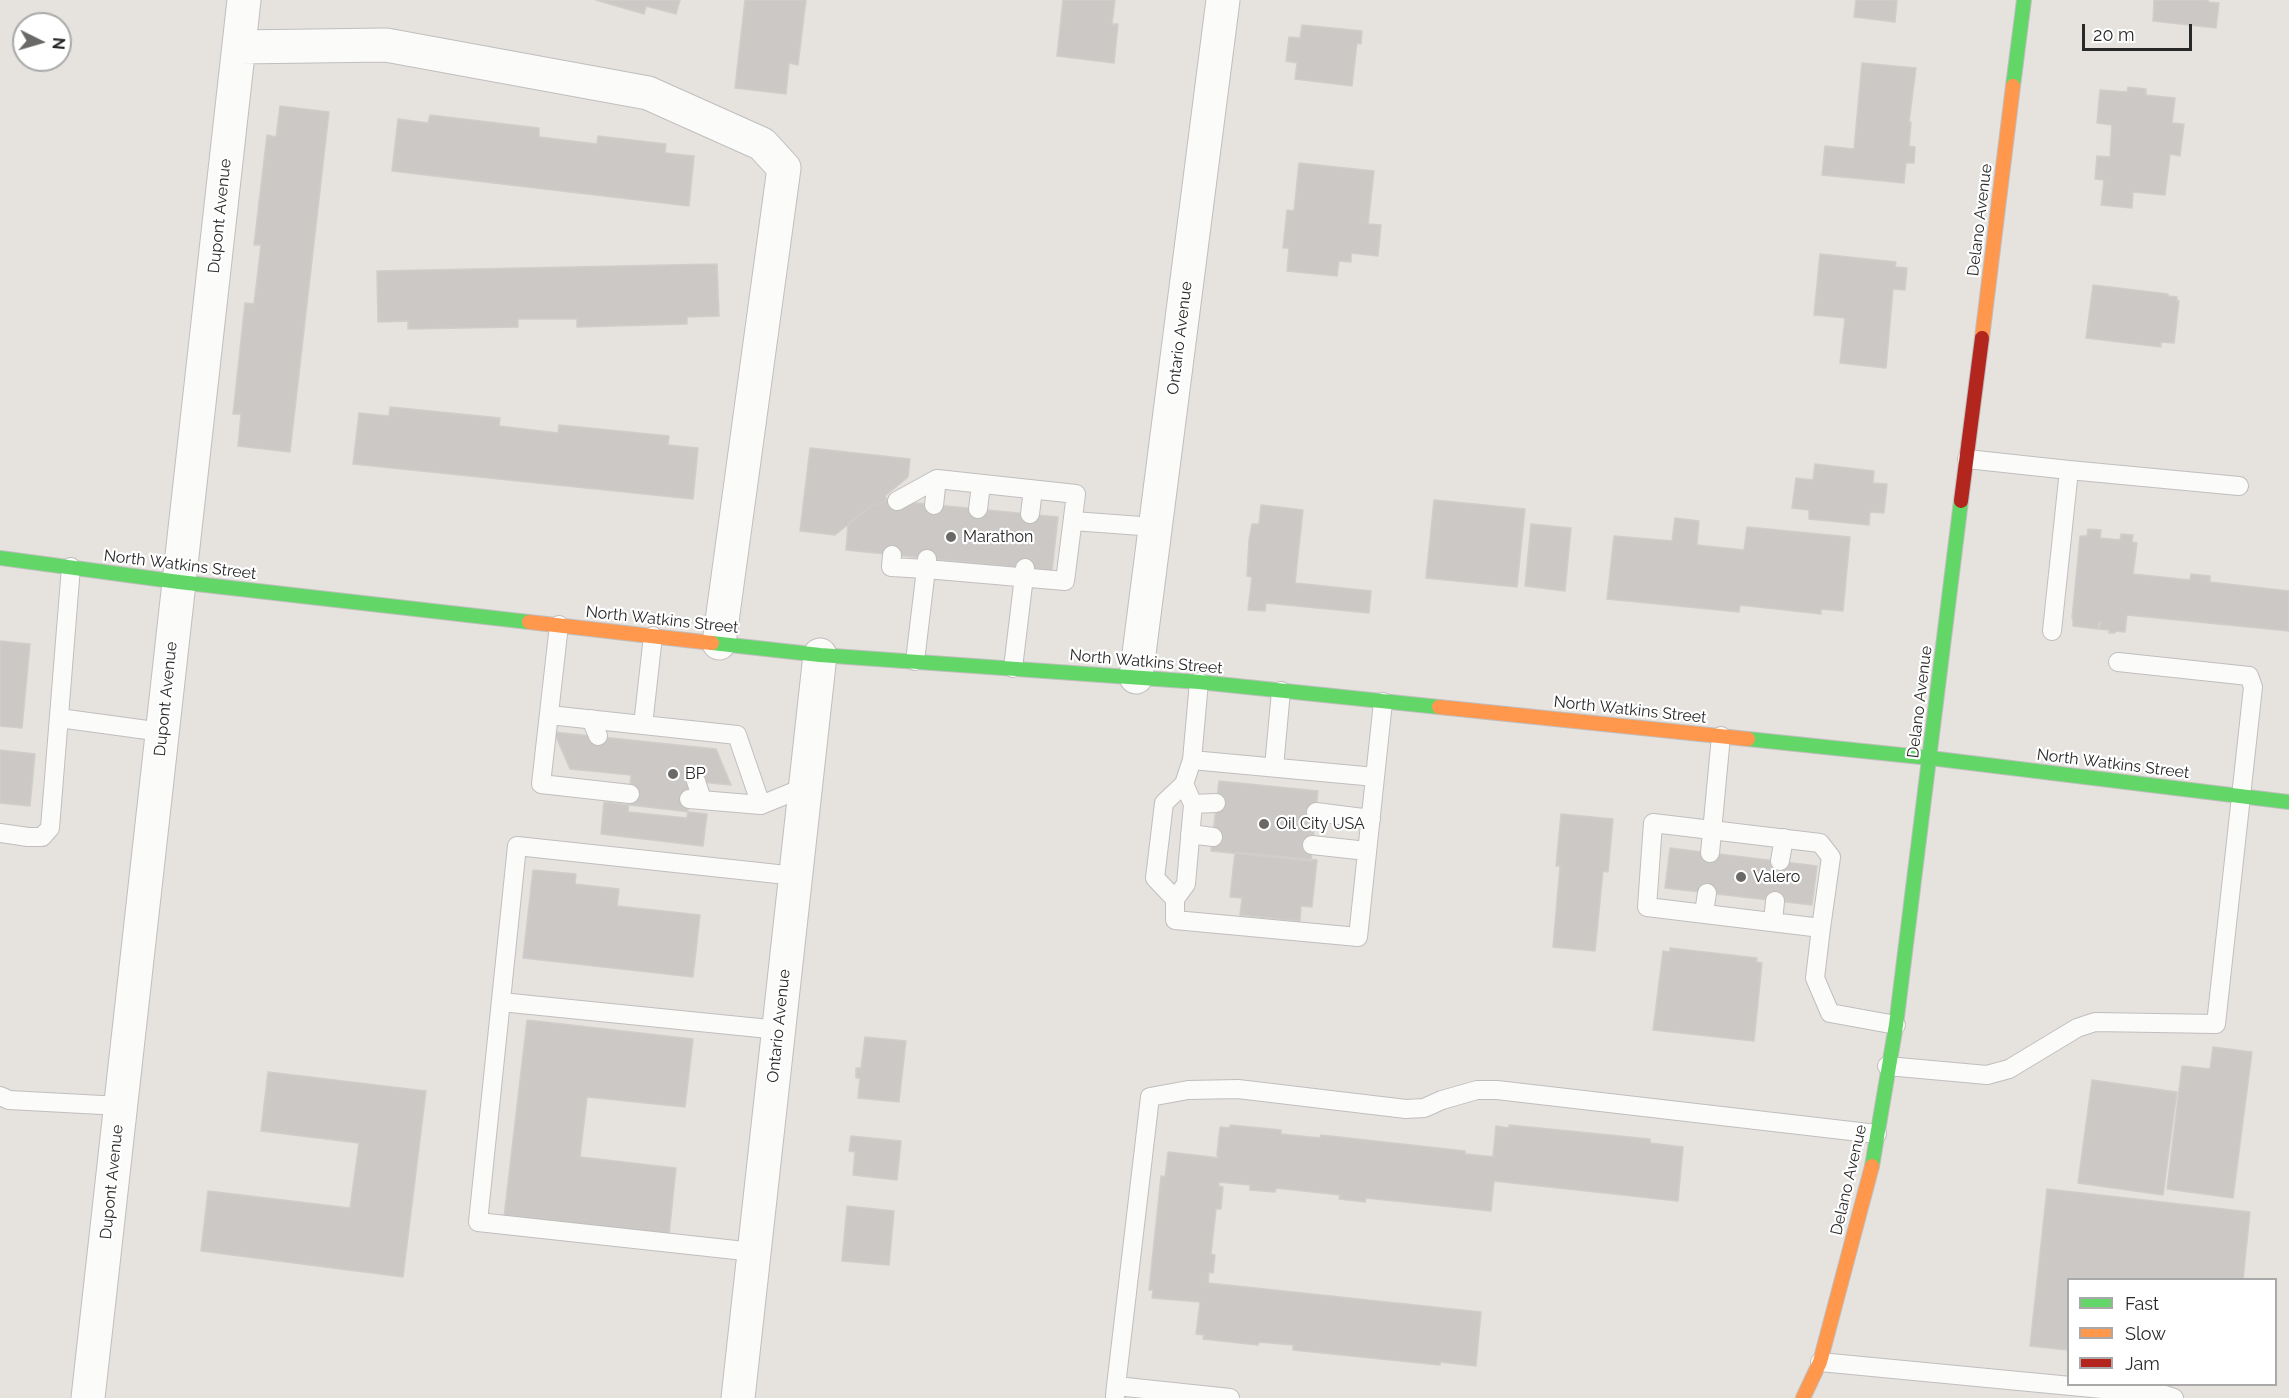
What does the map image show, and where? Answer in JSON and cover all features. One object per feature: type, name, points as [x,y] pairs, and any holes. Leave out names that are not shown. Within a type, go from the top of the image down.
[{"type":"main road","name":"Delano Avenue","points":[[1803,1398],[1820,1362],[1873,1161],[1887,1066],[1896,1025],[2024,0]]},
{"type":"main road","name":"North Watkins Street","points":[[0,558],[179,582],[820,655],[1199,682],[1930,758],[2289,802]]},
{"type":"street","name":"Dupont Avenue","points":[[88,1398],[244,0]]},
{"type":"street","name":"Ontario Avenue","points":[[1136,677],[1223,0]]},
{"type":"street","points":[[239,47],[386,45],[648,93],[762,144],[784,168],[719,643]]},
{"type":"street","name":"Ontario Avenue","points":[[738,1398],[820,655]]},
{"type":"lane","points":[[1967,459],[2239,486]]},
{"type":"lane","points":[[2052,631],[2069,470]]},
{"type":"lane","points":[[934,505],[937,479]]},
{"type":"lane","points":[[892,555],[891,567],[927,564],[1024,573],[1065,581],[1076,494],[937,479],[897,501]]},
{"type":"lane","points":[[978,509],[981,484]]},
{"type":"lane","points":[[1030,514],[1033,490]]},
{"type":"lane","points":[[1072,520],[1155,527]]},
{"type":"lane","points":[[915,661],[927,564]]},
{"type":"lane","points":[[0,833],[42,837],[50,828],[70,567]]},
{"type":"lane","points":[[1013,668],[1024,573]]},
{"type":"lane","points":[[559,625],[541,784],[630,794]]},
{"type":"lane","points":[[639,730],[653,636]]},
{"type":"lane","points":[[1887,1066],[1987,1075],[2009,1069],[2077,1028],[2096,1022],[2216,1024],[2253,687],[2249,676],[2118,662]]},
{"type":"lane","points":[[1175,899],[1155,878],[1164,803],[1184,784],[1192,760],[1199,682]]},
{"type":"lane","points":[[1274,767],[1281,692]]},
{"type":"lane","points":[[1184,784],[1193,804],[1186,884],[1175,899],[1175,920],[1358,937],[1383,702]]},
{"type":"lane","points":[[549,715],[591,719],[679,737],[737,735],[760,806]]},
{"type":"lane","points":[[59,718],[162,732]]},
{"type":"lane","points":[[591,719],[598,736]]},
{"type":"lane","points":[[1710,853],[1714,830],[1721,736]]},
{"type":"lane","points":[[1192,760],[1375,777]]},
{"type":"lane","points":[[609,773],[610,791]]},
{"type":"lane","points":[[696,781],[695,800],[760,806],[805,787]]},
{"type":"lane","points":[[1193,804],[1216,803]]},
{"type":"lane","points":[[1316,812],[1371,819]]},
{"type":"lane","points":[[1821,928],[1647,906],[1653,823],[1820,843],[1831,857],[1815,978],[1830,1013],[1896,1025]]},
{"type":"lane","points":[[1190,834],[1213,837]]},
{"type":"lane","points":[[1780,861],[1784,838]]},
{"type":"lane","points":[[1312,845],[1367,851]]},
{"type":"lane","points":[[754,1252],[478,1222],[517,846],[796,876]]},
{"type":"lane","points":[[1704,913],[1707,893]]},
{"type":"lane","points":[[1773,922],[1775,901]]},
{"type":"lane","points":[[501,1002],[779,1030]]},
{"type":"lane","points":[[1230,1398],[1116,1392],[1150,1097],[1188,1090],[1238,1089],[1406,1109],[1424,1108],[1477,1090],[1497,1090],[1877,1134]]},
{"type":"lane","points":[[0,1096],[9,1100],[120,1106]]},
{"type":"lane","points":[[1820,1362],[2067,1386]]},
{"type":"lane","points":[[2071,1386],[2165,1395],[2174,1398]]},
{"type":"building","points":[[596,0],[680,0],[676,14],[646,6],[644,14]]},
{"type":"building","points":[[745,0],[806,0],[798,65],[789,63],[786,94],[735,88]]},
{"type":"building","points":[[1063,0],[1115,0],[1112,24],[1118,24],[1114,63],[1057,56]]},
{"type":"building","points":[[1856,0],[1897,0],[1895,22],[1854,17]]},
{"type":"building","points":[[2154,0],[2208,0],[2208,2],[2219,3],[2216,28],[2153,21]]},
{"type":"building","points":[[1302,25],[1362,31],[1361,44],[1357,43],[1352,86],[1295,79],[1297,63],[1286,61],[1289,37],[1300,38]]},
{"type":"building","points":[[1862,63],[1916,68],[1909,122],[1911,122],[1909,146],[1915,147],[1914,163],[1906,163],[1904,183],[1822,175],[1825,146],[1854,149]]},
{"type":"building","points":[[2128,87],[2146,89],[2146,95],[2175,98],[2172,123],[2184,124],[2180,156],[2170,154],[2165,195],[2133,192],[2132,208],[2101,205],[2104,180],[2095,179],[2097,156],[2110,157],[2112,125],[2097,123],[2100,90],[2127,92]]},
{"type":"building","points":[[280,106],[329,112],[290,452],[238,446],[241,414],[233,414],[245,303],[254,304],[261,245],[254,245],[267,135],[276,137]]},
{"type":"building","points":[[430,115],[539,128],[539,137],[597,144],[598,136],[666,144],[665,153],[694,156],[689,206],[392,171],[398,119],[428,123]]},
{"type":"building","points":[[1299,163],[1374,171],[1368,224],[1381,225],[1378,256],[1351,253],[1351,262],[1339,261],[1337,276],[1287,271],[1289,248],[1283,248],[1287,210],[1294,211]]},
{"type":"building","points":[[1820,254],[1896,262],[1895,267],[1907,268],[1905,290],[1893,289],[1886,368],[1840,363],[1845,318],[1814,315]]},
{"type":"building","points":[[717,264],[719,316],[687,317],[687,324],[577,327],[577,319],[518,319],[518,327],[408,329],[408,321],[378,322],[377,271]]},
{"type":"building","points":[[2093,285],[2177,297],[2179,301],[2174,343],[2161,342],[2161,347],[2086,338]]},
{"type":"building","points":[[390,407],[500,418],[499,426],[558,433],[559,425],[669,436],[668,445],[698,448],[693,499],[353,464],[359,413],[389,416]]},
{"type":"building","points":[[810,448],[910,459],[908,477],[885,496],[886,500],[878,506],[875,503],[835,535],[800,531]]},
{"type":"building","points":[[1815,464],[1874,471],[1873,483],[1887,484],[1884,513],[1870,512],[1869,525],[1809,519],[1809,510],[1792,508],[1796,478],[1813,480]]},
{"type":"building","name":"Marathon","points":[[886,500],[1058,517],[1052,571],[846,550],[848,524],[875,503],[878,506]]},
{"type":"building","points":[[1434,500],[1525,509],[1517,587],[1426,578]]},
{"type":"building","points":[[1261,505],[1303,510],[1295,583],[1371,591],[1369,613],[1266,603],[1265,611],[1248,610],[1252,577],[1247,576],[1249,540],[1252,524],[1259,524]]},
{"type":"building","points":[[1675,518],[1699,521],[1697,545],[1744,550],[1747,527],[1850,537],[1843,611],[1821,609],[1821,614],[1740,605],[1739,612],[1607,599],[1614,536],[1672,541]]},
{"type":"building","points":[[1531,524],[1571,528],[1565,591],[1525,586]]},
{"type":"building","points":[[2088,529],[2101,530],[2100,538],[2120,540],[2121,534],[2133,535],[2132,542],[2137,543],[2133,574],[2190,580],[2191,574],[2210,576],[2210,582],[2289,591],[2289,631],[2127,615],[2125,632],[2109,633],[2109,630],[2099,629],[2101,622],[2099,622],[2098,629],[2073,626],[2080,536],[2087,536]]},
{"type":"building","points":[[0,641],[30,644],[22,728],[0,726]]},
{"type":"building","name":"BP","points":[[554,732],[716,749],[731,785],[691,781],[687,818],[628,812],[631,775],[570,769]]},
{"type":"building","points":[[0,750],[35,754],[30,806],[0,803]]},
{"type":"building","name":"Oil City USA","points":[[1219,781],[1318,791],[1311,861],[1211,851]]},
{"type":"building","points":[[604,802],[707,814],[703,846],[601,834]]},
{"type":"building","points":[[1561,814],[1613,819],[1608,872],[1603,871],[1595,951],[1553,947],[1560,866],[1556,866]]},
{"type":"building","name":"Valero","points":[[1670,848],[1817,866],[1812,905],[1665,888]]},
{"type":"building","points":[[1235,852],[1317,860],[1312,907],[1301,906],[1300,921],[1240,915],[1242,898],[1230,897]]},
{"type":"building","points":[[533,870],[576,874],[575,884],[619,889],[617,906],[700,915],[693,977],[523,958]]},
{"type":"building","points":[[1670,948],[1757,958],[1756,962],[1762,963],[1754,1041],[1653,1030],[1663,951],[1670,952]]},
{"type":"building","points":[[527,1020],[693,1039],[685,1107],[587,1097],[580,1157],[676,1168],[669,1235],[504,1217]]},
{"type":"building","points":[[865,1037],[906,1041],[899,1102],[858,1098],[860,1078],[856,1078],[856,1068],[861,1068]]},
{"type":"building","points":[[2213,1047],[2252,1052],[2233,1198],[2167,1189],[2182,1066],[2210,1069]]},
{"type":"building","points":[[268,1072],[426,1091],[403,1277],[201,1251],[208,1191],[350,1208],[359,1143],[261,1131]]},
{"type":"building","points":[[2092,1080],[2177,1092],[2163,1195],[2078,1183]]},
{"type":"building","points":[[1230,1125],[1281,1130],[1281,1134],[1320,1138],[1321,1135],[1465,1151],[1465,1154],[1495,1157],[1493,1156],[1496,1126],[1509,1128],[1509,1125],[1650,1139],[1650,1143],[1683,1147],[1678,1201],[1494,1181],[1491,1211],[1366,1198],[1365,1202],[1339,1199],[1340,1195],[1276,1188],[1275,1192],[1250,1190],[1250,1185],[1219,1182],[1219,1186],[1223,1187],[1221,1209],[1216,1209],[1211,1254],[1215,1255],[1213,1273],[1209,1272],[1208,1283],[1481,1312],[1476,1366],[1440,1362],[1440,1365],[1293,1350],[1293,1345],[1259,1342],[1258,1345],[1203,1339],[1204,1335],[1196,1334],[1200,1302],[1152,1298],[1153,1290],[1149,1290],[1161,1176],[1165,1177],[1168,1152],[1219,1158],[1217,1155],[1220,1127],[1230,1128]]},
{"type":"building","points":[[851,1136],[901,1141],[897,1180],[853,1175],[855,1152],[849,1151]]},
{"type":"building","points":[[2047,1189],[2250,1212],[2243,1278],[2067,1278],[2067,1350],[2030,1346]]},
{"type":"building","points":[[847,1206],[894,1211],[889,1265],[842,1261]]},
{"type":"traffic: fast","points":[[2013,86],[2024,0]]},
{"type":"traffic: fast","points":[[1872,1166],[1896,1025],[1961,501]]},
{"type":"traffic: fast","points":[[0,558],[179,582],[529,622]]},
{"type":"traffic: fast","points":[[712,643],[820,655],[1199,682],[1439,707]]},
{"type":"traffic: fast","points":[[1748,739],[1930,758],[2289,802]]},
{"type":"traffic: slow","points":[[1982,338],[2013,86]]},
{"type":"traffic: slow","points":[[529,622],[712,643]]},
{"type":"traffic: slow","points":[[1439,707],[1748,739]]},
{"type":"traffic: slow","points":[[1803,1398],[1820,1362],[1872,1166]]},
{"type":"traffic: jam","points":[[1961,501],[1982,338]]},
{"type":"place","name":"Marathon","points":[[951,537]]},
{"type":"place","name":"BP","points":[[673,774]]},
{"type":"place","name":"Oil City USA","points":[[1264,824]]},
{"type":"place","name":"Valero","points":[[1741,877]]}]
